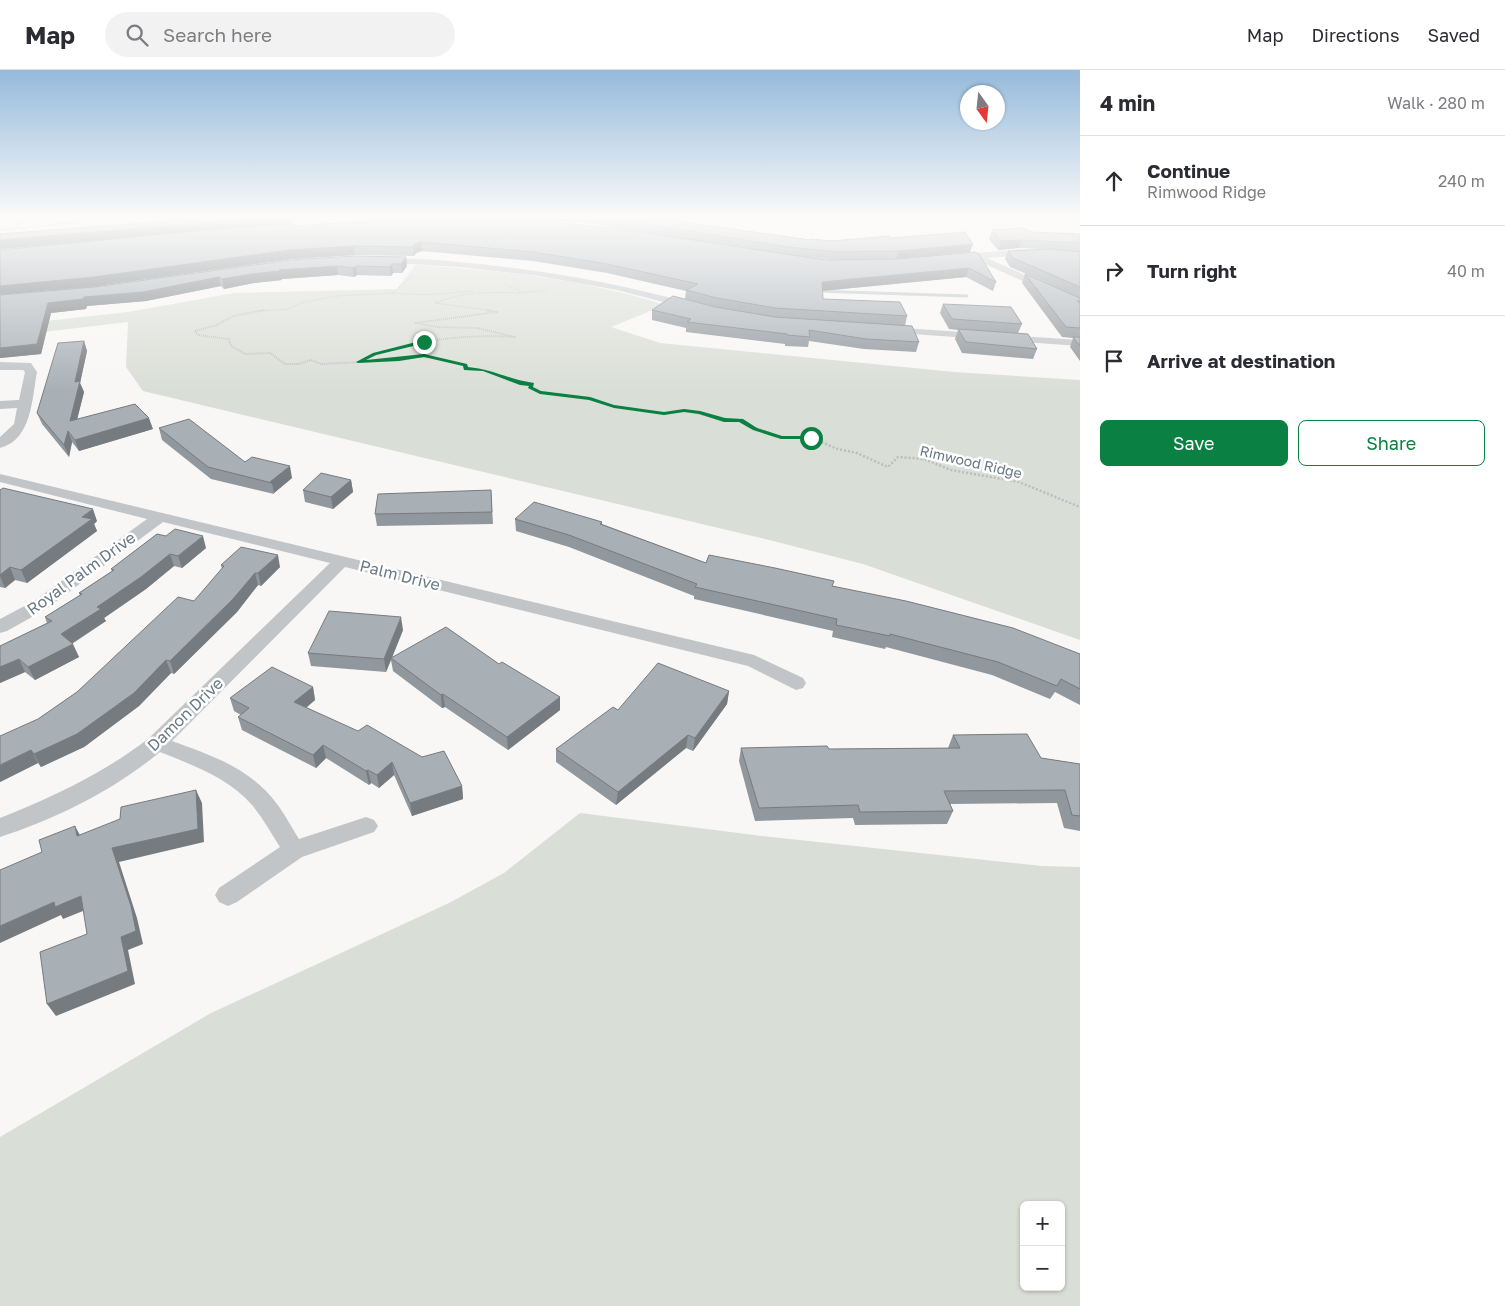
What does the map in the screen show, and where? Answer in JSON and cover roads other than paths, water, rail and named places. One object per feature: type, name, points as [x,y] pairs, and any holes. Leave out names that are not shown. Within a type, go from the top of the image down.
[{"type":"street","points":[[560,276],[627,288],[705,310]]},
{"type":"street","points":[[1017,276],[1080,304]]},
{"type":"street","points":[[879,330],[1080,343]]},
{"type":"street","points":[[0,366],[18,365],[30,369],[22,418],[16,431],[0,444]]},
{"type":"street","points":[[0,405],[24,404]]},
{"type":"street","name":"Palm Drive","points":[[3,481],[161,516],[754,661],[796,684]]},
{"type":"street","name":"Royal Palm Drive","points":[[0,627],[40,605],[161,516]]},
{"type":"street","name":"Damon Drive","points":[[0,828],[61,803],[136,760],[157,742],[342,561]]},
{"type":"street","points":[[157,742],[200,760],[238,781],[258,797],[294,850]]},
{"type":"street","points":[[228,895],[294,850],[366,826]]},
{"type":"waterway","points":[[815,291],[967,296]]}]
